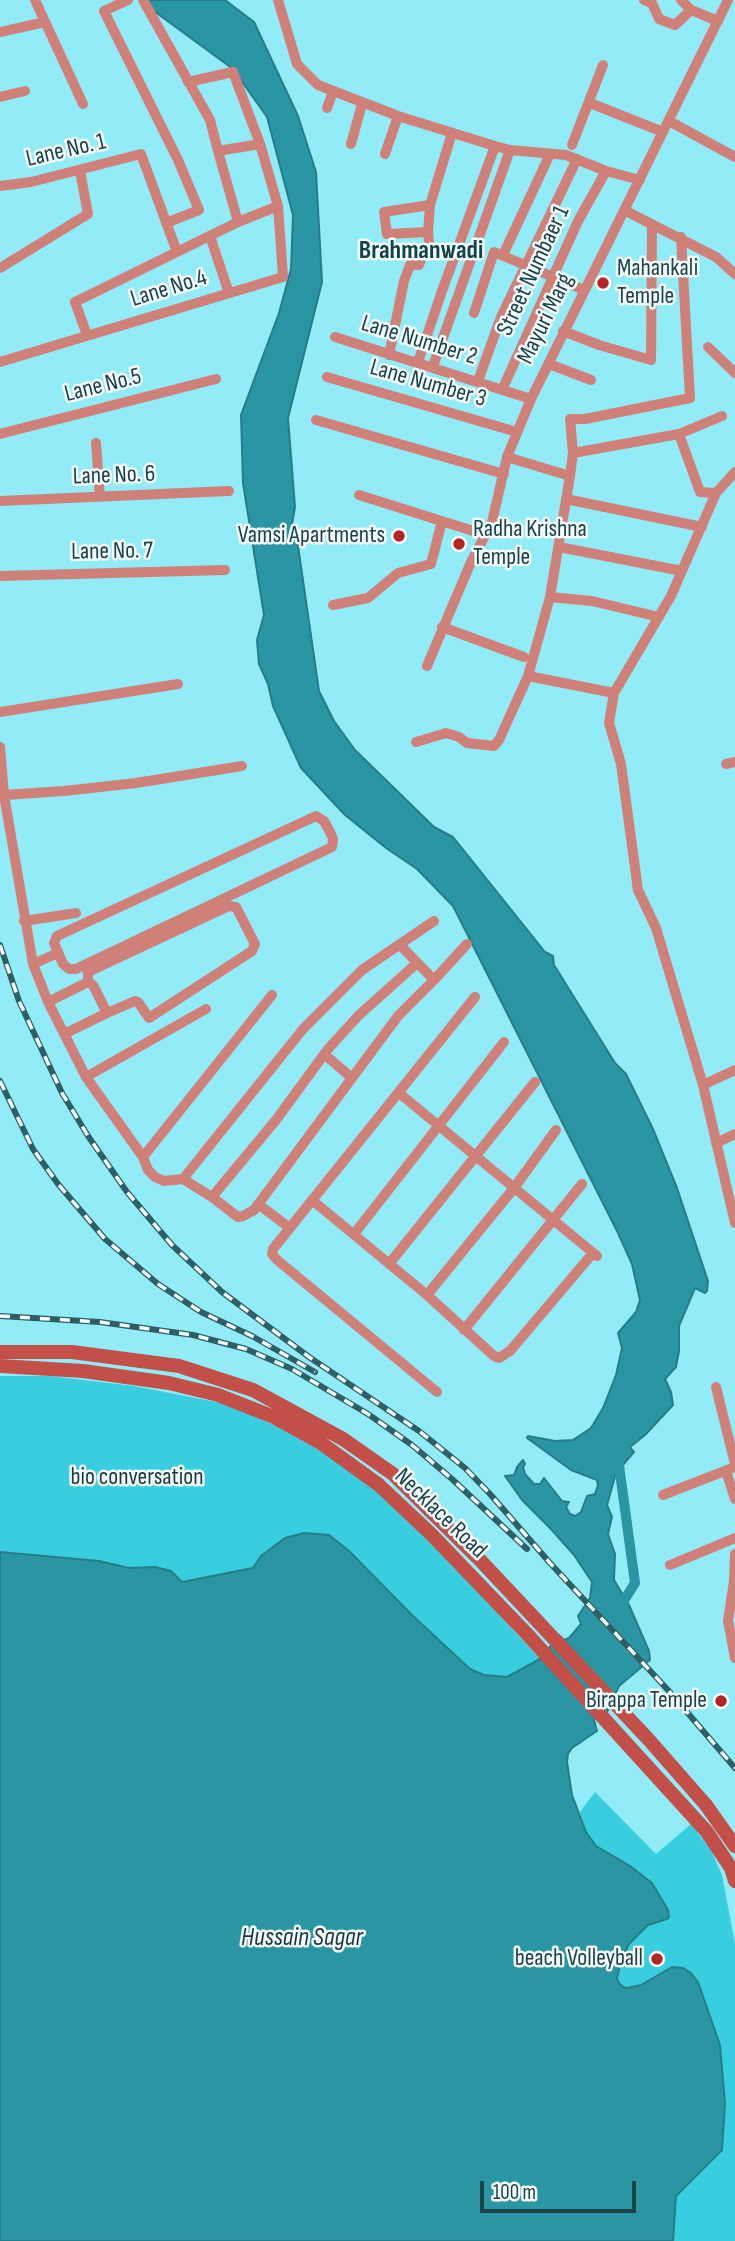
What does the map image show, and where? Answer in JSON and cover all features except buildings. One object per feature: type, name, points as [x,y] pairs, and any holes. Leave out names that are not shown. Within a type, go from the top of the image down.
[{"type":"main road","name":"Necklace Road","points":[[0,1352],[72,1352],[179,1366],[253,1390],[343,1438],[393,1474],[480,1560],[531,1627],[707,1832],[731,1868],[735,1881]]},
{"type":"main road","name":"Necklace Road","points":[[0,1366],[83,1371],[169,1383],[218,1395],[274,1417],[321,1443],[379,1485],[649,1741],[706,1805],[735,1846]]},
{"type":"main road","points":[[356,1468],[366,1455]]},
{"type":"street","points":[[35,0],[83,104]]},
{"type":"street","points":[[99,0],[178,160],[199,210],[166,223],[177,252]]},
{"type":"street","points":[[104,11],[128,0]]},
{"type":"street","points":[[143,0],[210,120],[238,222]]},
{"type":"street","points":[[278,0],[298,64],[318,85],[398,117],[495,146],[566,155],[606,171],[640,180]]},
{"type":"street","points":[[681,0],[691,10],[718,20]]},
{"type":"street","name":"Mayuri Marg","points":[[427,666],[471,562],[492,522],[507,457],[531,399],[728,0]]},
{"type":"street","points":[[651,1],[659,19],[675,25],[691,10]]},
{"type":"street","points":[[0,32],[45,22]]},
{"type":"street","points":[[572,145],[603,65]]},
{"type":"street","points":[[87,335],[75,302],[238,222],[278,206],[260,144],[233,72],[188,82]]},
{"type":"street","points":[[0,96],[25,91]]},
{"type":"street","points":[[327,107],[333,92]]},
{"type":"street","points":[[590,103],[663,132]]},
{"type":"street","points":[[351,145],[362,104]]},
{"type":"street","points":[[385,153],[398,117]]},
{"type":"street","points":[[669,121],[735,157]]},
{"type":"street","points":[[390,355],[404,281],[410,265],[419,265],[423,254],[430,251],[429,205],[452,133]]},
{"type":"street","points":[[218,151],[260,144]]},
{"type":"street","points":[[418,362],[495,146]]},
{"type":"street","points":[[433,366],[510,150]]},
{"type":"street","name":"Lane No. 1","points":[[0,186],[30,182],[141,154],[166,223]]},
{"type":"street","points":[[503,255],[550,154]]},
{"type":"street","points":[[478,381],[501,317],[577,159]]},
{"type":"street","points":[[0,268],[88,214],[80,170]]},
{"type":"street","name":"Street Numbaer 1","points":[[502,390],[578,221],[606,171]]},
{"type":"street","points":[[428,232],[387,234],[384,212],[429,205]]},
{"type":"street","name":"Lane No.4","points":[[0,362],[283,277],[278,206]]},
{"type":"street","points":[[624,210],[716,257],[735,274]]},
{"type":"street","points":[[563,331],[650,360],[652,224]]},
{"type":"street","points":[[209,236],[229,293]]},
{"type":"street","points":[[416,742],[446,733],[459,737],[467,744],[494,746],[499,740],[528,676],[550,597],[573,453],[570,419],[585,419],[690,397],[681,237]]},
{"type":"street","points":[[474,313],[494,252],[584,290]]},
{"type":"street","name":"Lane Number 2","points":[[335,337],[531,399]]},
{"type":"street","points":[[708,346],[735,373]]},
{"type":"street","points":[[549,363],[591,380]]},
{"type":"street","name":"Lane Number 3","points":[[327,377],[517,432]]},
{"type":"street","name":"Lane No.5","points":[[0,434],[216,379]]},
{"type":"street","points":[[573,453],[679,434],[722,416]]},
{"type":"street","points":[[316,420],[504,474]]},
{"type":"street","points":[[679,434],[700,492],[716,493]]},
{"type":"street","points":[[96,443],[100,497]]},
{"type":"street","points":[[507,457],[570,475]]},
{"type":"street","points":[[735,472],[716,493],[659,617],[614,692],[609,723],[621,764],[638,890],[656,928],[703,1085],[733,1203],[735,1223]]},
{"type":"street","name":"Lane No. 6","points":[[0,501],[229,491]]},
{"type":"street","points":[[359,495],[486,535]]},
{"type":"street","points":[[566,499],[702,527]]},
{"type":"street","points":[[333,605],[369,598],[398,573],[431,564],[442,521]]},
{"type":"street","points":[[559,547],[682,571]]},
{"type":"street","name":"Lane No. 7","points":[[0,576],[225,570]]},
{"type":"street","points":[[550,597],[592,601],[659,617]]},
{"type":"street","points":[[442,627],[524,657]]},
{"type":"street","points":[[528,676],[614,692]]},
{"type":"street","points":[[0,712],[178,684]]},
{"type":"street","points":[[0,747],[4,795],[33,964],[64,1034],[86,1077],[143,1157],[148,1170],[164,1181],[183,1179],[238,1217],[248,1214],[258,1204],[398,1016],[467,944]]},
{"type":"street","points":[[4,795],[64,791],[242,766]]},
{"type":"street","points":[[316,816],[324,821],[333,839],[332,847],[76,969],[65,967],[58,953],[54,943],[57,936],[310,817],[316,816]]},
{"type":"street","points":[[64,1034],[135,1001],[149,1018],[251,951],[255,944],[236,907],[229,906],[88,972],[88,982]]},
{"type":"street","points":[[24,920],[76,913]]},
{"type":"street","points":[[183,1179],[303,1029],[362,970],[434,921]]},
{"type":"street","points":[[400,945],[434,980]]},
{"type":"street","points":[[33,964],[58,953]]},
{"type":"street","points":[[212,1197],[276,1120],[324,1054],[359,1015],[416,964]]},
{"type":"street","points":[[48,1002],[88,982]]},
{"type":"street","points":[[88,982],[93,985],[107,1013]]},
{"type":"street","points":[[143,1157],[272,995]]},
{"type":"street","points":[[437,1392],[272,1254],[273,1249],[475,997]]},
{"type":"street","points":[[86,1077],[206,1009]]},
{"type":"street","points":[[354,1234],[504,1042]]},
{"type":"street","points":[[324,1054],[352,1078]]},
{"type":"street","points":[[703,1085],[735,1070]]},
{"type":"street","points":[[389,1264],[535,1082]]},
{"type":"street","points":[[312,1200],[499,1358],[506,1355],[595,1254],[399,1093]]},
{"type":"street","points":[[427,1295],[514,1188],[556,1129]]},
{"type":"street","points":[[716,1143],[735,1134]]},
{"type":"street","points":[[464,1330],[582,1184]]},
{"type":"street","points":[[258,1204],[290,1228]]},
{"type":"street","points":[[716,1387],[732,1467],[735,1499]]},
{"type":"street","points":[[663,1495],[732,1467]]},
{"type":"street","points":[[670,1565],[735,1538]]},
{"type":"street","points":[[735,1554],[728,1621],[735,1658]]},
{"type":"green space","name":"bio conversation","points":[[0,1376],[49,1376],[134,1386],[226,1404],[276,1426],[373,1484],[428,1538],[540,1659],[507,1678],[484,1675],[470,1669],[349,1551],[329,1535],[261,1556],[253,1568],[182,1582],[171,1571],[155,1567],[129,1568],[99,1561],[0,1552]]},
{"type":"green space","points":[[595,1792],[656,1854],[691,1824],[711,1850],[722,1875],[735,1944],[735,2241],[673,2241],[676,2196],[722,2150],[725,2104],[720,2045],[673,1967],[641,1985],[627,1988],[619,1983],[617,1978],[621,1961],[629,1944],[648,1925],[667,1919],[652,1883],[596,1846],[586,1832],[580,1812]]},
{"type":"water","name":"Hussain Sagar","points":[[141,0],[225,0],[254,22],[298,116],[316,172],[322,282],[288,418],[295,507],[292,524],[297,539],[319,691],[334,721],[355,750],[434,827],[453,837],[545,952],[553,956],[554,965],[615,1063],[626,1074],[653,1129],[677,1188],[708,1281],[705,1293],[695,1288],[679,1326],[676,1367],[665,1379],[673,1405],[630,1447],[634,1452],[616,1473],[607,1505],[612,1517],[608,1534],[615,1554],[614,1580],[629,1605],[649,1651],[650,1660],[619,1686],[607,1712],[594,1720],[597,1731],[572,1748],[567,1762],[572,1795],[586,1832],[596,1846],[652,1883],[668,1910],[667,1919],[648,1925],[629,1944],[621,1961],[617,1978],[619,1983],[627,1988],[641,1985],[672,1967],[683,1968],[698,1982],[720,2045],[725,2104],[722,2150],[676,2196],[673,2241],[0,2241],[0,1552],[99,1561],[129,1568],[155,1567],[171,1571],[182,1582],[253,1568],[261,1556],[285,1538],[304,1533],[329,1535],[349,1551],[470,1669],[484,1675],[507,1677],[540,1659],[559,1635],[564,1640],[569,1638],[581,1624],[578,1616],[590,1598],[592,1582],[574,1555],[522,1500],[505,1476],[514,1475],[523,1460],[525,1474],[534,1484],[540,1484],[544,1478],[562,1501],[569,1502],[566,1507],[570,1514],[575,1516],[581,1512],[587,1496],[595,1494],[597,1480],[571,1470],[527,1438],[573,1440],[591,1428],[603,1408],[616,1375],[622,1348],[618,1333],[636,1312],[640,1300],[632,1264],[618,1233],[453,906],[417,869],[345,815],[301,768],[273,706],[268,684],[259,664],[257,640],[264,615],[243,483],[241,415],[279,313],[291,269],[293,215],[267,117],[233,69]]},
{"type":"waterway","points":[[618,1458],[635,1583],[623,1602],[621,1612]]},
{"type":"railway","points":[[0,945],[19,1001],[62,1093],[127,1192],[172,1245],[222,1292],[309,1357],[419,1431],[465,1468],[668,1690],[735,1768]]},
{"type":"railway","points":[[0,1081],[33,1149],[58,1184],[105,1239],[158,1284],[201,1312],[252,1336],[315,1372]]},
{"type":"railway","points":[[0,1316],[100,1322],[193,1335],[246,1349],[292,1369],[368,1414],[412,1445],[527,1549]]},
{"type":"place","name":"Mahankali Temple","points":[[603,283]]},
{"type":"place","name":"Vamsi Apartments","points":[[399,536]]},
{"type":"place","name":"Radha Krishna Temple","points":[[459,544]]},
{"type":"place","name":"Birappa Temple","points":[[721,1701]]},
{"type":"place","name":"beach Volleyball","points":[[657,1959]]},
{"type":"district","name":"Brahmanwadi","points":[[421,251]]}]
